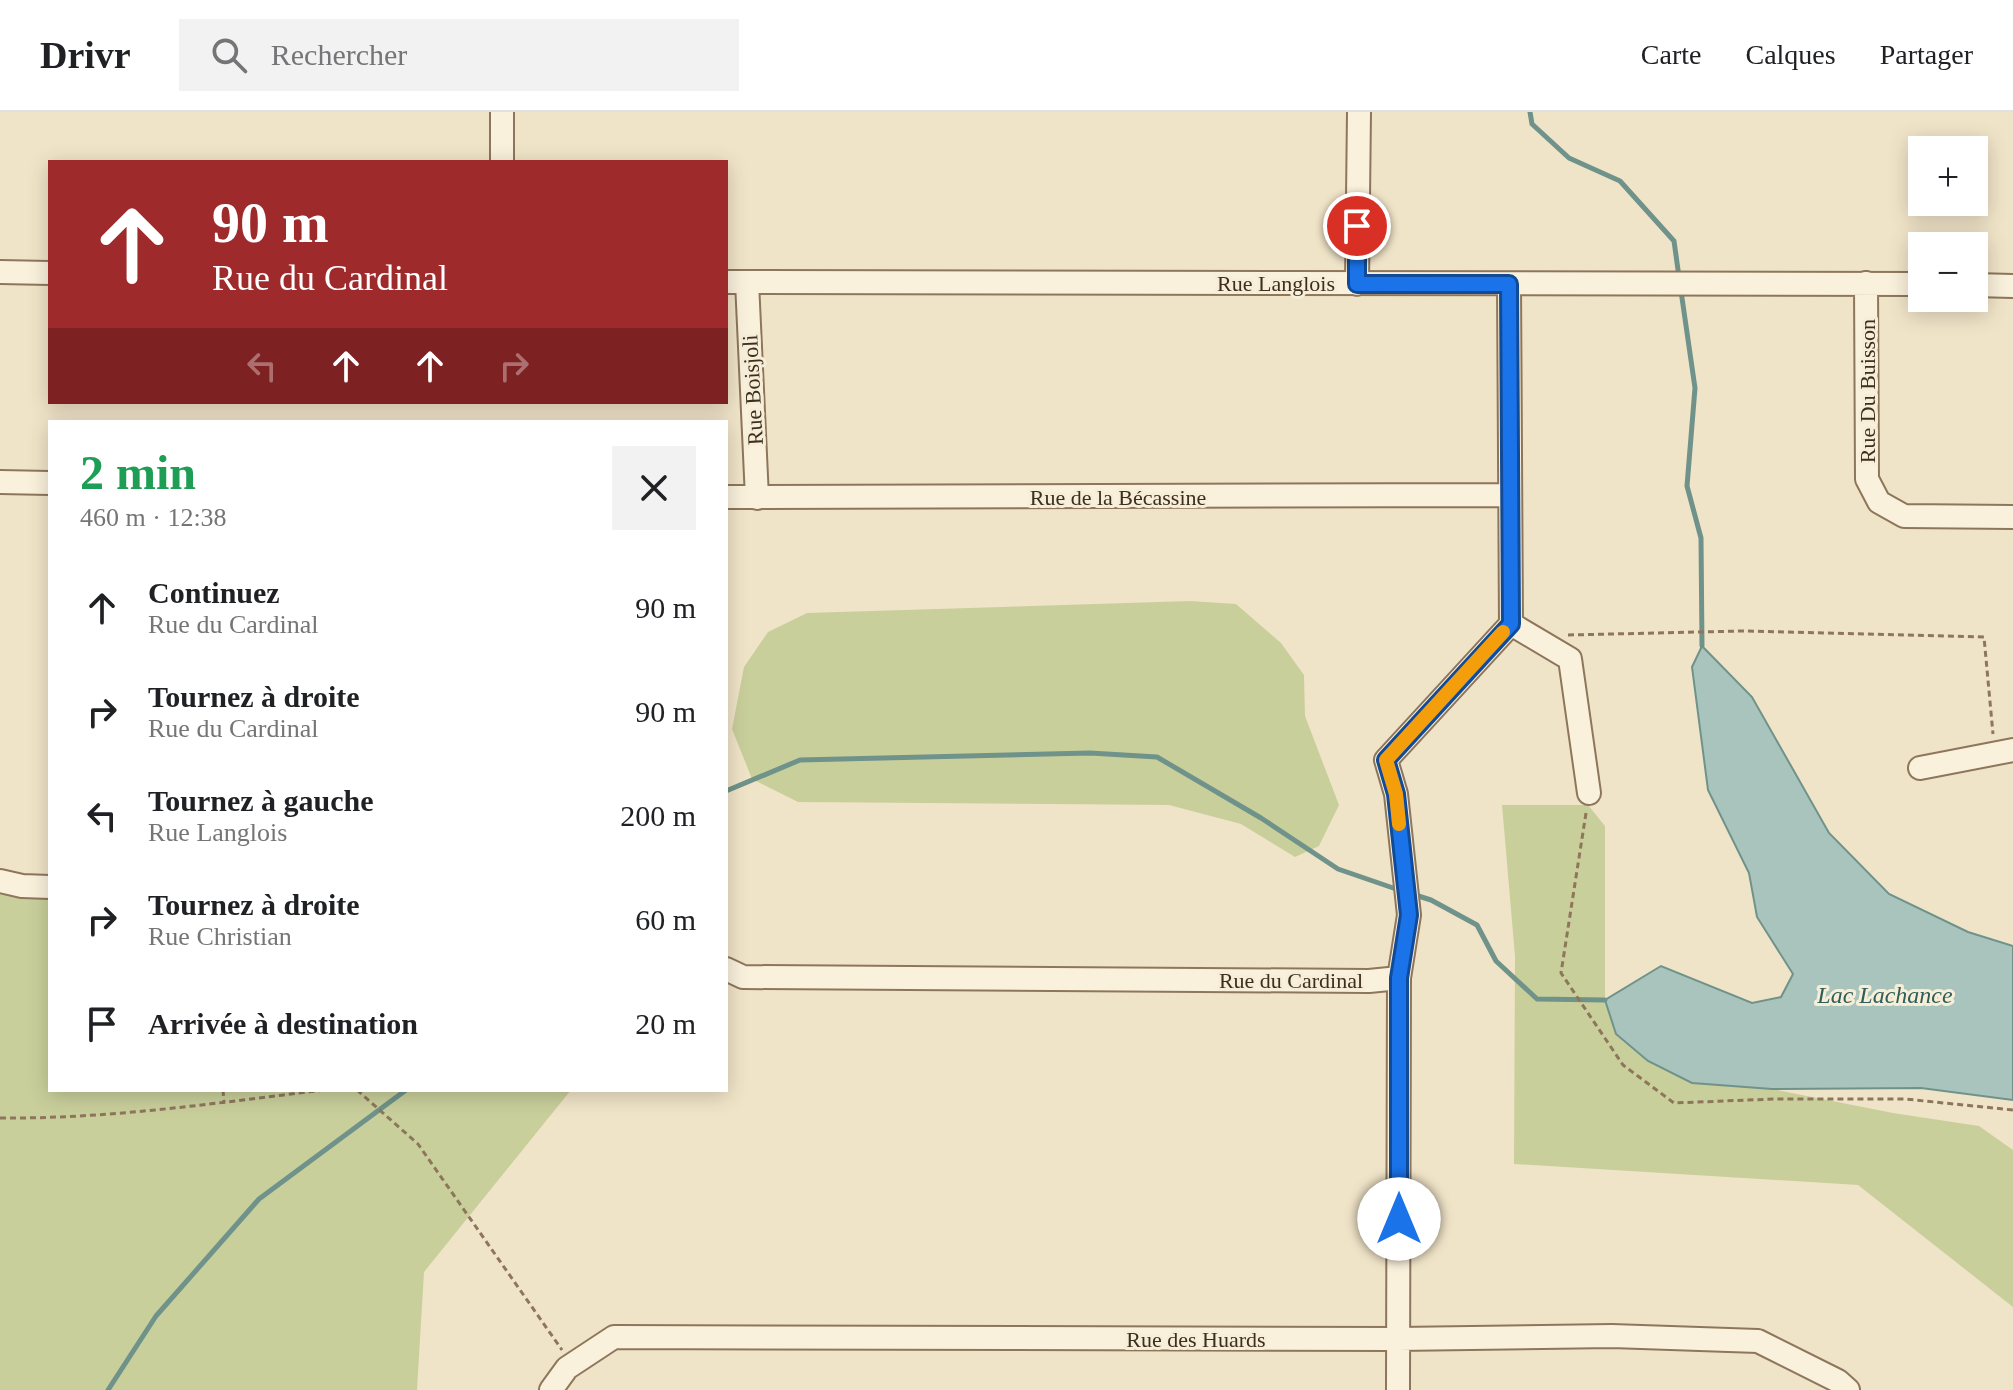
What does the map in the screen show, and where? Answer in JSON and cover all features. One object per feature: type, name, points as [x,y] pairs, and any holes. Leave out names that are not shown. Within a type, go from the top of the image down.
[{"type":"street","points":[[502,112],[502,160]]},
{"type":"street","points":[[1357,284],[1359,112]]},
{"type":"street","points":[[0,272],[48,273]]},
{"type":"street","name":"Rue Langlois","points":[[736,282],[1908,284]]},
{"type":"street","name":"Rue Boisjoli","points":[[736,282],[757,498]]},
{"type":"street","name":"Rue Du Buisson","points":[[1866,283],[1867,479],[1879,502],[1904,516],[2013,517]]},
{"type":"street","points":[[1509,284],[1510,495],[1520,630]]},
{"type":"street","points":[[1988,285],[2013,286]]},
{"type":"street","points":[[0,482],[48,483]]},
{"type":"street","name":"Rue de la Bécassine","points":[[728,497],[1510,495]]},
{"type":"street","points":[[1520,630],[1570,659],[1589,793]]},
{"type":"street","points":[[1398,1390],[1399,978],[1409,915],[1396,794],[1386,760],[1520,630]]},
{"type":"street","points":[[1920,768],[2004,752]]},
{"type":"street","points":[[0,881],[48,887]]},
{"type":"street","name":"Rue du Cardinal","points":[[728,970],[743,977],[1353,981],[1399,978]]},
{"type":"street","name":"Rue des Huards","points":[[551,1390],[567,1368],[614,1337],[1398,1339],[1612,1336],[1758,1341],[1838,1381],[1848,1390]]},
{"type":"path","points":[[1520,630],[1984,637],[2004,752]]},
{"type":"path","points":[[1589,793],[1561,973],[1623,1065],[1674,1103],[1905,1099],[2013,1110]]},
{"type":"path","points":[[223,1092],[224,1102]]},
{"type":"path","points":[[0,1118],[56,1119],[307,1092]]},
{"type":"path","points":[[359,1092],[418,1144],[572,1364]]},
{"type":"green space","points":[[1190,601],[1236,604],[1281,643],[1304,675],[1305,716],[1339,805],[1319,846],[1295,857],[1241,824],[1169,805],[798,802],[752,779],[732,729],[744,667],[768,632],[807,613]]},
{"type":"green space","points":[[1502,805],[1588,805],[1605,826],[1605,1000],[1692,1083],[1772,1089],[1979,1126],[2013,1150],[2013,1307],[1858,1185],[1514,1164],[1515,956]]},
{"type":"green space","points":[[0,881],[48,887],[48,1092],[569,1092],[424,1272],[417,1390],[0,1390]]},
{"type":"water","name":"Lac Lachance","points":[[1702,646],[1752,697],[1829,833],[1889,894],[1968,932],[2013,946],[2013,1100],[1921,1088],[1772,1089],[1692,1083],[1648,1061],[1616,1034],[1605,1000],[1661,966],[1752,1003],[1781,997],[1793,974],[1757,917],[1749,873],[1708,790],[1692,667]]},
{"type":"waterway","points":[[1530,112],[1532,124],[1569,158],[1620,181],[1674,241],[1679,277]]},
{"type":"waterway","points":[[1681,291],[1695,388],[1687,486],[1701,538],[1702,646]]},
{"type":"waterway","points":[[728,790],[800,760],[1090,753],[1157,757],[1261,818],[1338,869],[1399,890]]},
{"type":"waterway","points":[[1412,894],[1431,900],[1477,925],[1496,961],[1537,999],[1605,1000]]},
{"type":"waterway","points":[[108,1390],[156,1316],[259,1199],[403,1092]]},
{"type":"slow traffic","points":[[1399,824],[1396,794],[1386,760],[1503,632]]},
{"type":"route","points":[[1357,226],[1357,284],[1509,284],[1511,624],[1386,760],[1396,794],[1409,915],[1399,978],[1399,1219]]}]
